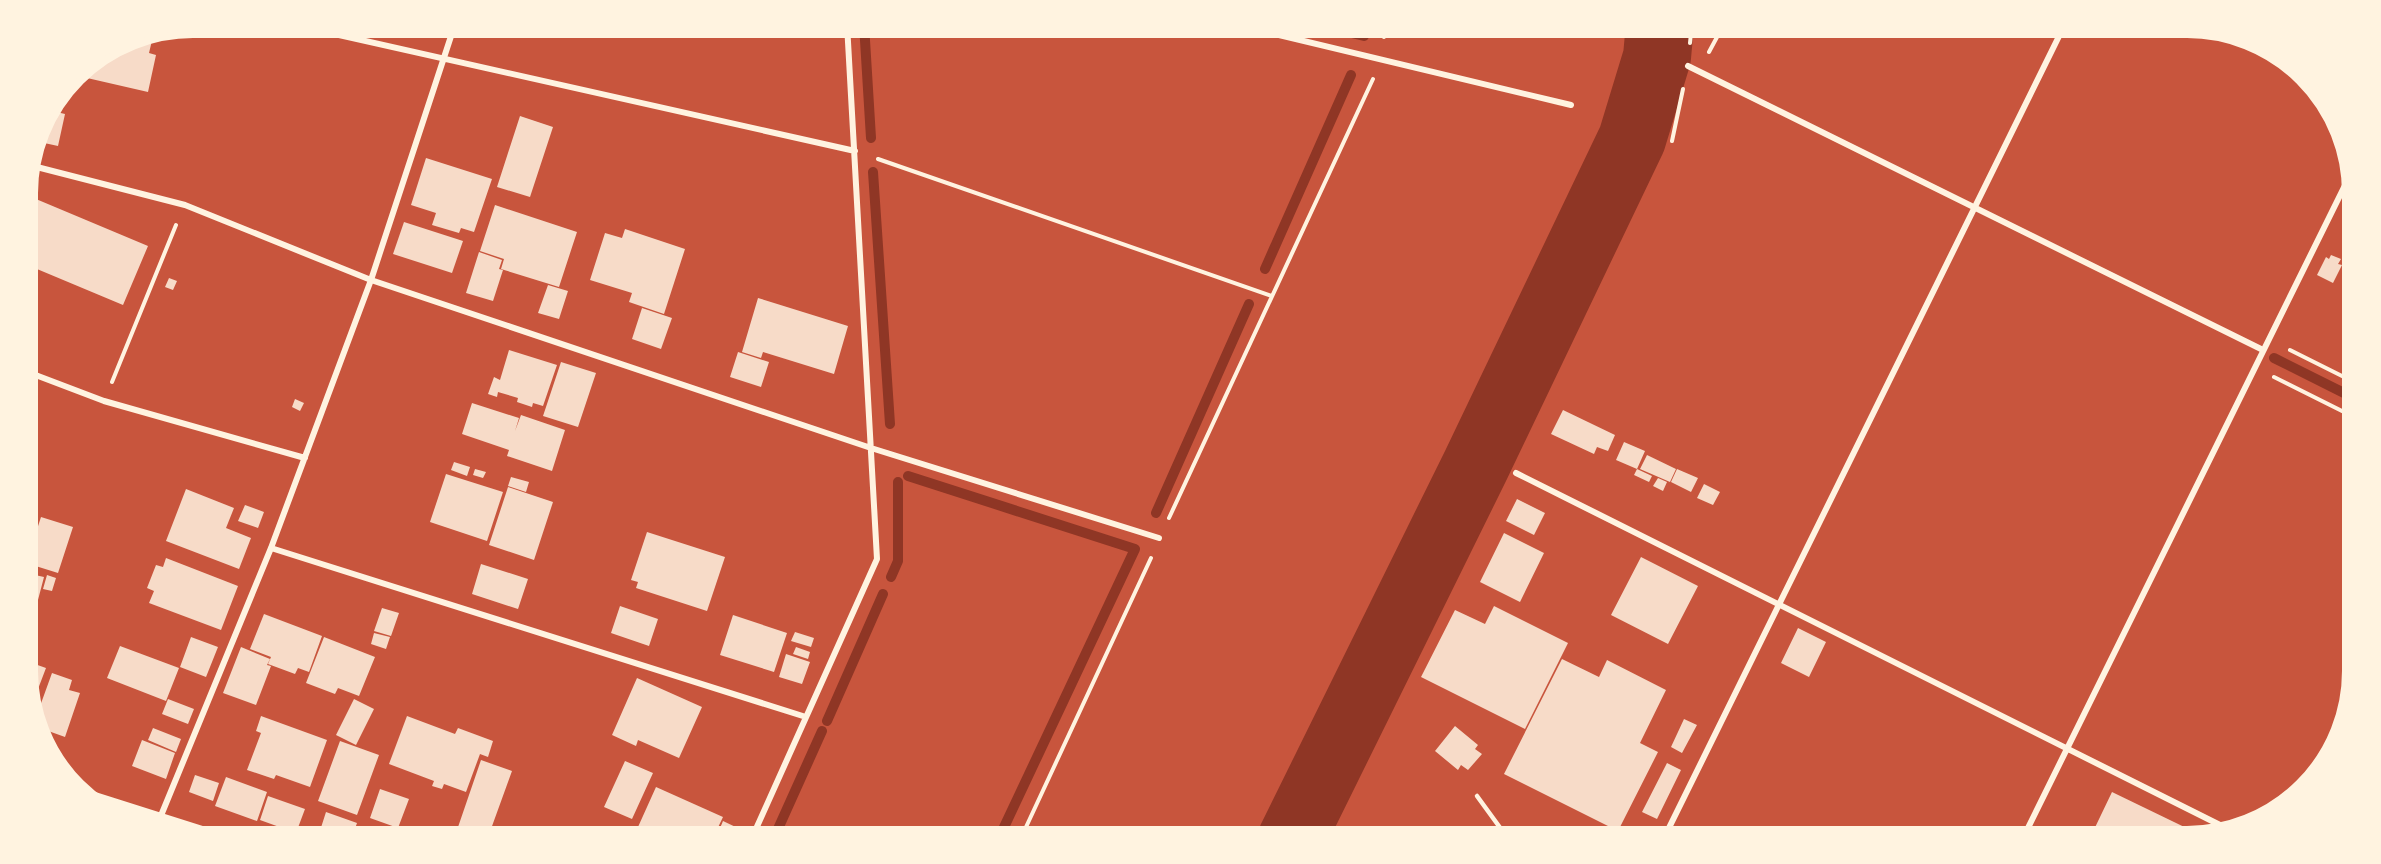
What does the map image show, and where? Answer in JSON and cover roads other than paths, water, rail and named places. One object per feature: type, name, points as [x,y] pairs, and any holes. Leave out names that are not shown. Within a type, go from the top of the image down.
[{"type":"main road","points":[[101,800],[196,830]]},
{"type":"street","points":[[340,35],[855,151]]},
{"type":"street","points":[[159,825],[271,548],[371,280],[451,35]]},
{"type":"street","points":[[756,830],[877,559],[849,35]]},
{"type":"street","points":[[1279,35],[1571,105]]},
{"type":"street","points":[[1668,829],[2060,35]]},
{"type":"street","points":[[1688,66],[2263,350]]},
{"type":"street","points":[[37,167],[185,205],[371,280],[871,448],[1160,538]]},
{"type":"street","points":[[2027,829],[2346,184]]},
{"type":"street","points":[[35,375],[104,401],[304,458]]},
{"type":"street","points":[[1516,473],[2222,825]]},
{"type":"street","points":[[271,548],[806,717]]},
{"type":"lane","points":[[1477,796],[1501,829]]},
{"type":"waterway","points":[[865,35],[871,138]]},
{"type":"waterway","points":[[1360,35],[1364,36]]},
{"type":"waterway","points":[[1296,829],[1476,465],[1632,139],[1657,57],[1659,35]]},
{"type":"waterway","points":[[1265,269],[1351,75]]},
{"type":"waterway","points":[[873,172],[890,424]]},
{"type":"waterway","points":[[1156,513],[1249,304]]},
{"type":"waterway","points":[[2274,358],[2346,394]]},
{"type":"waterway","points":[[908,476],[1135,549],[1003,830]]},
{"type":"waterway","points":[[891,577],[898,561],[898,482]]},
{"type":"waterway","points":[[827,721],[883,594]]},
{"type":"waterway","points":[[778,830],[822,731]]}]
